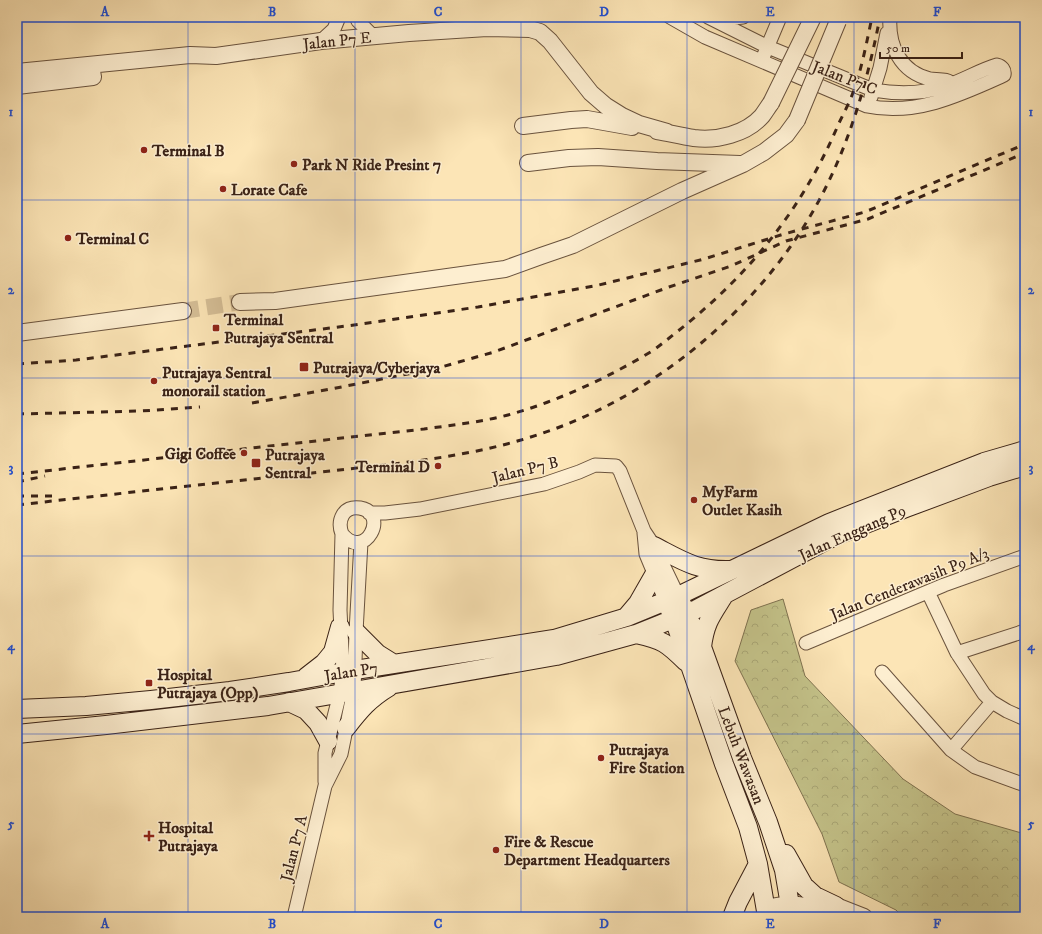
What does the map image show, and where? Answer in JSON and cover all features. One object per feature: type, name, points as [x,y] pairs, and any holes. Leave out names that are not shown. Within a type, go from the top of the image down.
[{"type":"main road","name":"Jalan Enggang P9","points":[[732,570],[829,523],[984,462],[1025,450]]},
{"type":"main road","name":"Jalan Enggang P9","points":[[680,616],[723,596],[834,537],[989,477],[1025,466]]},
{"type":"main road","points":[[654,546],[694,566],[713,570],[732,570]]},
{"type":"main road","name":"Jalan P7","points":[[17,709],[86,706],[230,691],[554,639],[627,617],[672,599],[732,570]]},
{"type":"main road","points":[[627,617],[638,603],[654,575]]},
{"type":"main road","points":[[702,647],[703,635],[707,622],[723,596]]},
{"type":"main road","name":"Lebuh Wawasan","points":[[672,599],[680,616],[702,647],[742,758],[768,822],[784,870],[791,911]]},
{"type":"main road","name":"Jalan P7","points":[[17,734],[268,706],[556,656],[636,634],[680,616]]},
{"type":"main road","name":"Lebuh Wawasan","points":[[680,616],[689,664],[748,827],[758,864],[766,912]]},
{"type":"main road","points":[[302,680],[324,664],[348,629],[378,654],[394,664]]},
{"type":"main road","points":[[636,634],[659,639],[665,642],[689,664]]},
{"type":"main road","points":[[346,728],[363,706],[374,696],[397,683]]},
{"type":"main road","points":[[289,702],[306,710],[318,723],[328,741]]},
{"type":"main road","points":[[768,822],[804,886],[815,896],[836,906]]},
{"type":"main road","points":[[732,917],[738,902],[758,864]]},
{"type":"street","points":[[321,41],[334,29],[339,17]]},
{"type":"street","points":[[356,17],[373,36]]},
{"type":"street","name":"Jalan P7 C","points":[[670,17],[704,37],[867,106],[881,109],[920,107],[954,90]]},
{"type":"street","name":"Jalan P7 C","points":[[708,17],[768,47],[873,90],[888,92],[954,90]]},
{"type":"street","points":[[715,17],[725,19],[743,17]]},
{"type":"street","points":[[761,62],[780,17]]},
{"type":"street","points":[[523,126],[587,119],[694,138],[713,139],[728,136],[744,129],[761,117],[771,103],[813,17]]},
{"type":"street","points":[[867,106],[880,68],[890,17]]},
{"type":"street","points":[[890,17],[891,40],[894,51],[900,60],[909,69],[921,76],[930,79],[947,80],[954,90]]},
{"type":"street","points":[[240,302],[275,301],[505,269],[573,245],[682,191],[743,164],[764,152],[786,135],[797,120],[839,18]]},
{"type":"street","name":"Jalan P7 E","points":[[17,86],[92,71],[190,55],[216,56],[321,41],[373,36],[487,28],[530,29],[540,32],[561,54],[591,93],[606,106],[639,124],[666,132]]},
{"type":"street","name":"Jalan P7 E","points":[[17,72],[92,71]]},
{"type":"street","points":[[528,163],[569,158],[598,157],[658,162],[743,164]]},
{"type":"street","points":[[17,333],[183,311]]},
{"type":"street","name":"Jalan P7 B","points":[[347,692],[349,671],[348,629],[342,534],[339,525],[345,512],[352,508],[360,508],[370,513],[420,509],[544,484],[595,465],[616,466],[620,471],[644,531],[654,546],[672,599]]},
{"type":"street","points":[[342,534],[345,538],[353,542],[361,542],[368,538],[372,533],[374,526],[370,513]]},
{"type":"street","name":"Jalan P7 B","points":[[644,531],[646,554],[654,575],[672,599]]},
{"type":"street","name":"Jalan P7 B","points":[[348,629],[361,542]]},
{"type":"street","name":"Jalan Cenderawasih P9 A/3","points":[[806,643],[928,592],[1025,556]]},
{"type":"street","points":[[928,592],[956,653],[976,684],[992,702],[1025,720]]},
{"type":"street","points":[[956,653],[1025,631]]},
{"type":"street","points":[[882,672],[951,750],[975,767],[1025,785]]},
{"type":"street","name":"Jalan P7 A","points":[[294,917],[325,786],[341,754],[346,728],[347,692]]},
{"type":"street","name":"Jalan P7 A","points":[[325,786],[325,753],[328,741],[347,692]]},
{"type":"street","points":[[951,750],[992,702]]},
{"type":"street","points":[[766,912],[836,906],[864,917]]},
{"type":"green space","points":[[783,599],[805,676],[903,779],[955,814],[1025,834],[1025,917],[903,917],[896,910],[839,882],[822,834],[735,661],[751,610]]},
{"type":"tunnel","points":[[183,311],[240,302]]},
{"type":"railway","points":[[17,474],[424,429],[477,421],[508,415],[544,403],[580,389],[621,369],[655,349],[704,309],[751,263],[772,238],[809,183],[825,154],[851,98],[862,63],[872,17]]},
{"type":"railway","points":[[17,505],[369,467],[456,455],[540,434],[580,419],[618,400],[656,377],[691,351],[724,323],[755,292],[782,258],[806,223],[820,199],[843,149],[861,97],[880,17]]},
{"type":"railway","points":[[17,364],[76,360],[354,325],[478,307],[599,285],[704,259],[784,234],[865,212],[1025,144]]},
{"type":"railway","points":[[252,403],[438,368],[494,352],[669,287],[731,266],[786,241],[868,219],[1025,153]]},
{"type":"railway","points":[[17,414],[141,411],[200,407]]},
{"type":"railway","points":[[17,482],[45,476]]},
{"type":"railway","points":[[17,496],[52,496]]},
{"type":"place","name":"Terminal B","points":[[144,150]]},
{"type":"place","name":"Park N Ride Presint 7","points":[[294,164]]},
{"type":"place","name":"Lorate Cafe","points":[[223,189]]},
{"type":"place","name":"Terminal C","points":[[68,238]]},
{"type":"place","name":"Terminal Putrajaya Sentral","points":[[216,328]]},
{"type":"place","name":"Putrajaya/Cyberjaya","points":[[304,367]]},
{"type":"place","name":"Putrajaya Sentral monorail station","points":[[154,381]]},
{"type":"place","name":"Gigi Coffee","points":[[244,453]]},
{"type":"place","name":"Putrajaya Sentral","points":[[256,463]]},
{"type":"place","name":"Terminal D","points":[[438,466]]},
{"type":"place","name":"MyFarm Outlet Kasih","points":[[694,500]]},
{"type":"place","name":"Hospital Putrajaya (Opp)","points":[[149,683]]},
{"type":"place","name":"Putrajaya Fire Station","points":[[601,758]]},
{"type":"place","name":"Hospital Putrajaya","points":[[149,836]]},
{"type":"place","name":"Fire & Rescue Department Headquarters","points":[[496,850]]}]
